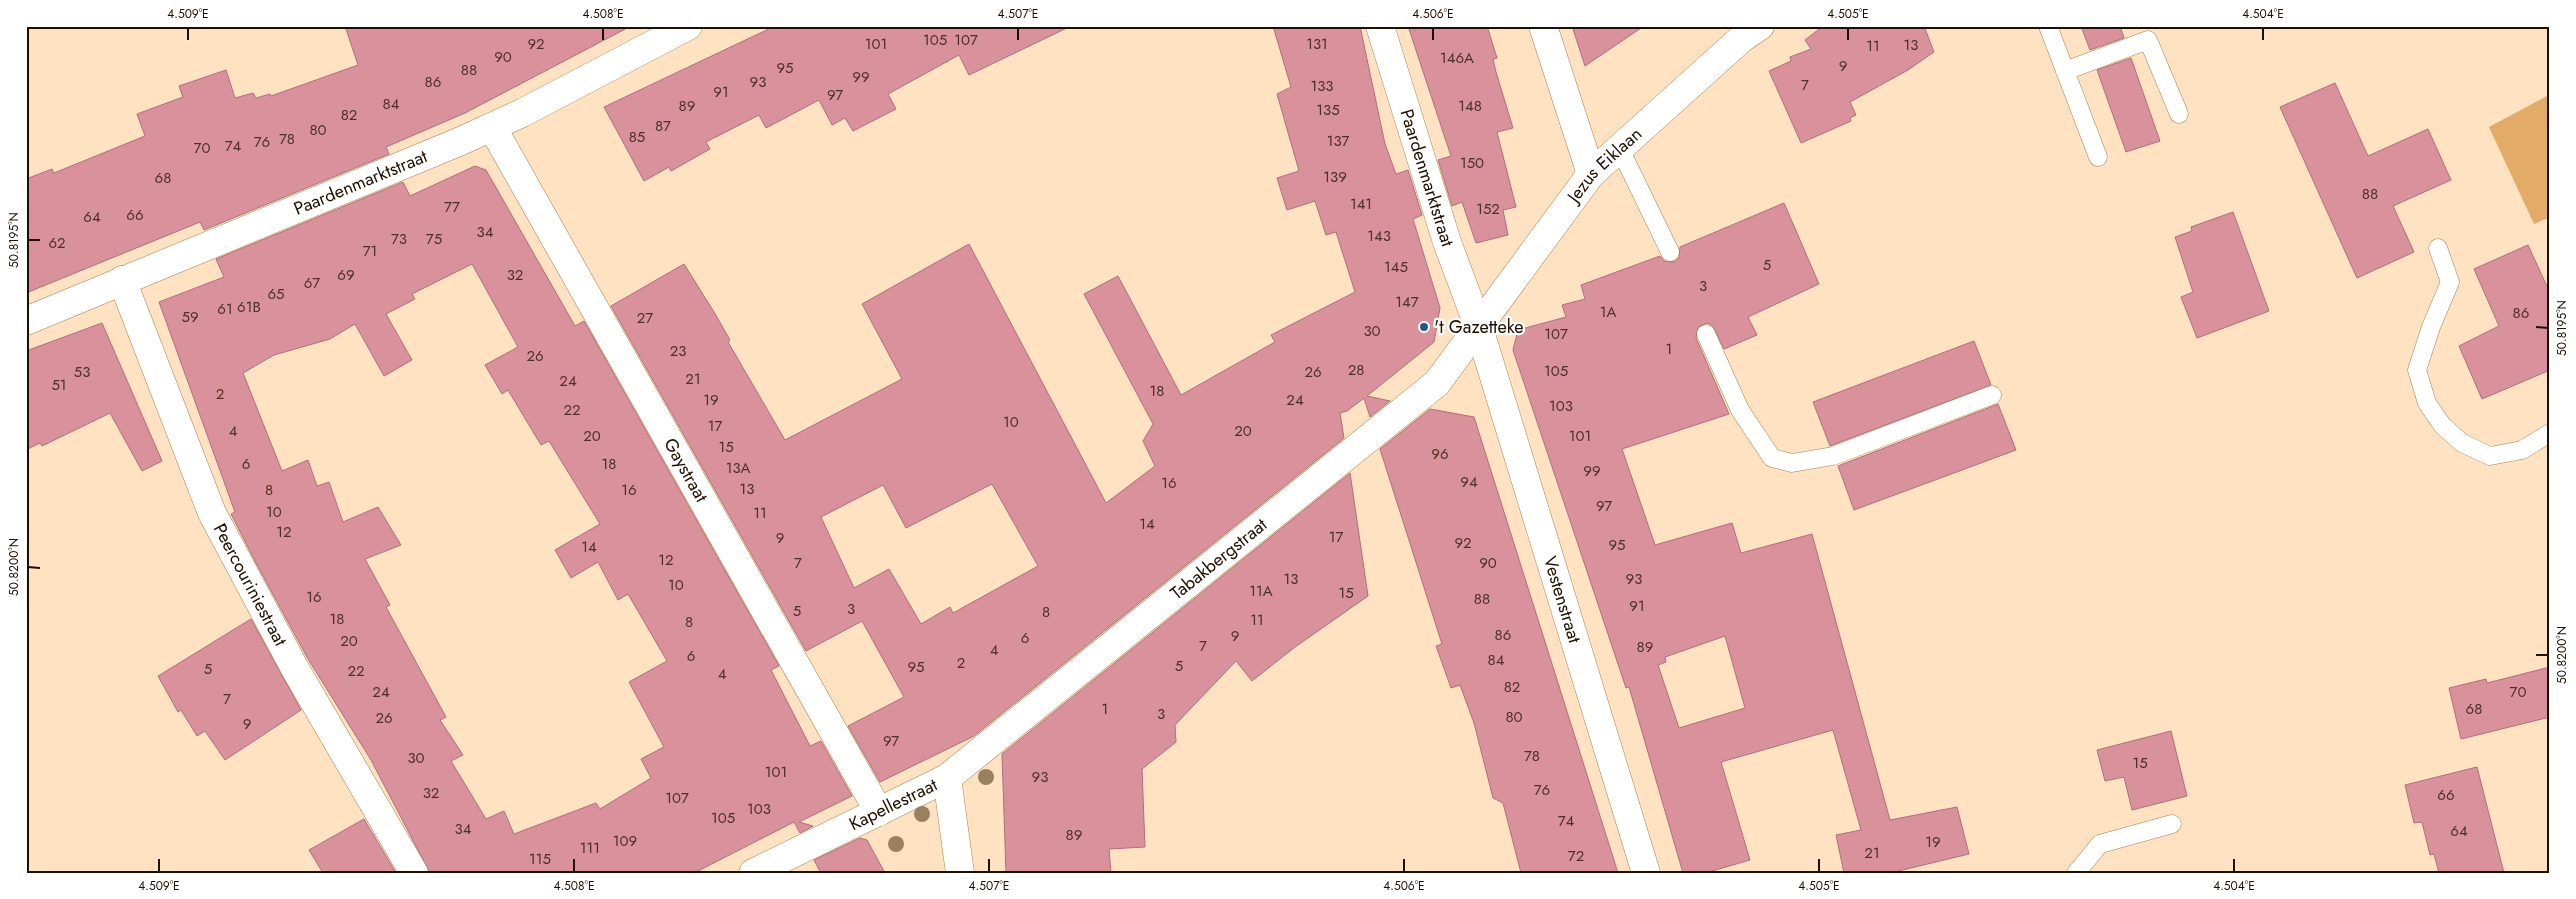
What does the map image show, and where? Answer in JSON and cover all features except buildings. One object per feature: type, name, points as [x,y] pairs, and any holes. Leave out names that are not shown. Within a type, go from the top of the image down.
[{"type":"street","name":"Paardenmarktstraat","points":[[26,321],[492,128],[688,26]]},
{"type":"street","name":"Paardenmarktstraat","points":[[1380,26],[1447,242],[1478,328]]},
{"type":"street","points":[[1543,26],[1591,174]]},
{"type":"street","name":"Jezus Eiklaan","points":[[1478,328],[1591,174],[1741,39],[1760,26]]},
{"type":"street","name":"Gaystraat","points":[[492,128],[879,812]]},
{"type":"street","name":"Peercouriniestraat","points":[[122,280],[212,513],[294,667],[414,873]]},
{"type":"street","name":"Tabakbergstraat","points":[[947,778],[1437,382],[1478,328]]},
{"type":"street","name":"Vestenstraat","points":[[1478,328],[1646,873]]},
{"type":"street","name":"Kapellestraat","points":[[753,873],[947,778],[960,873]]},
{"type":"lane","points":[[2048,26],[2098,157]]},
{"type":"lane","points":[[2065,71],[2148,40],[2179,114]]},
{"type":"lane","points":[[1620,148],[1670,252]]},
{"type":"lane","points":[[2438,248],[2450,282],[2431,327],[2418,370],[2427,403],[2442,425],[2462,443],[2490,456],[2522,450],[2550,433]]},
{"type":"lane","points":[[1706,334],[1740,410],[1772,458],[1792,463],[1834,456],[1992,395]]},
{"type":"lane","points":[[2076,873],[2100,844],[2172,824]]},
{"type":"shaded area","points":[[2547,96],[2550,102],[2550,217],[2534,224],[2489,127]]},
{"type":"place","name":"'t Gazetteke","points":[[1424,327]]}]
